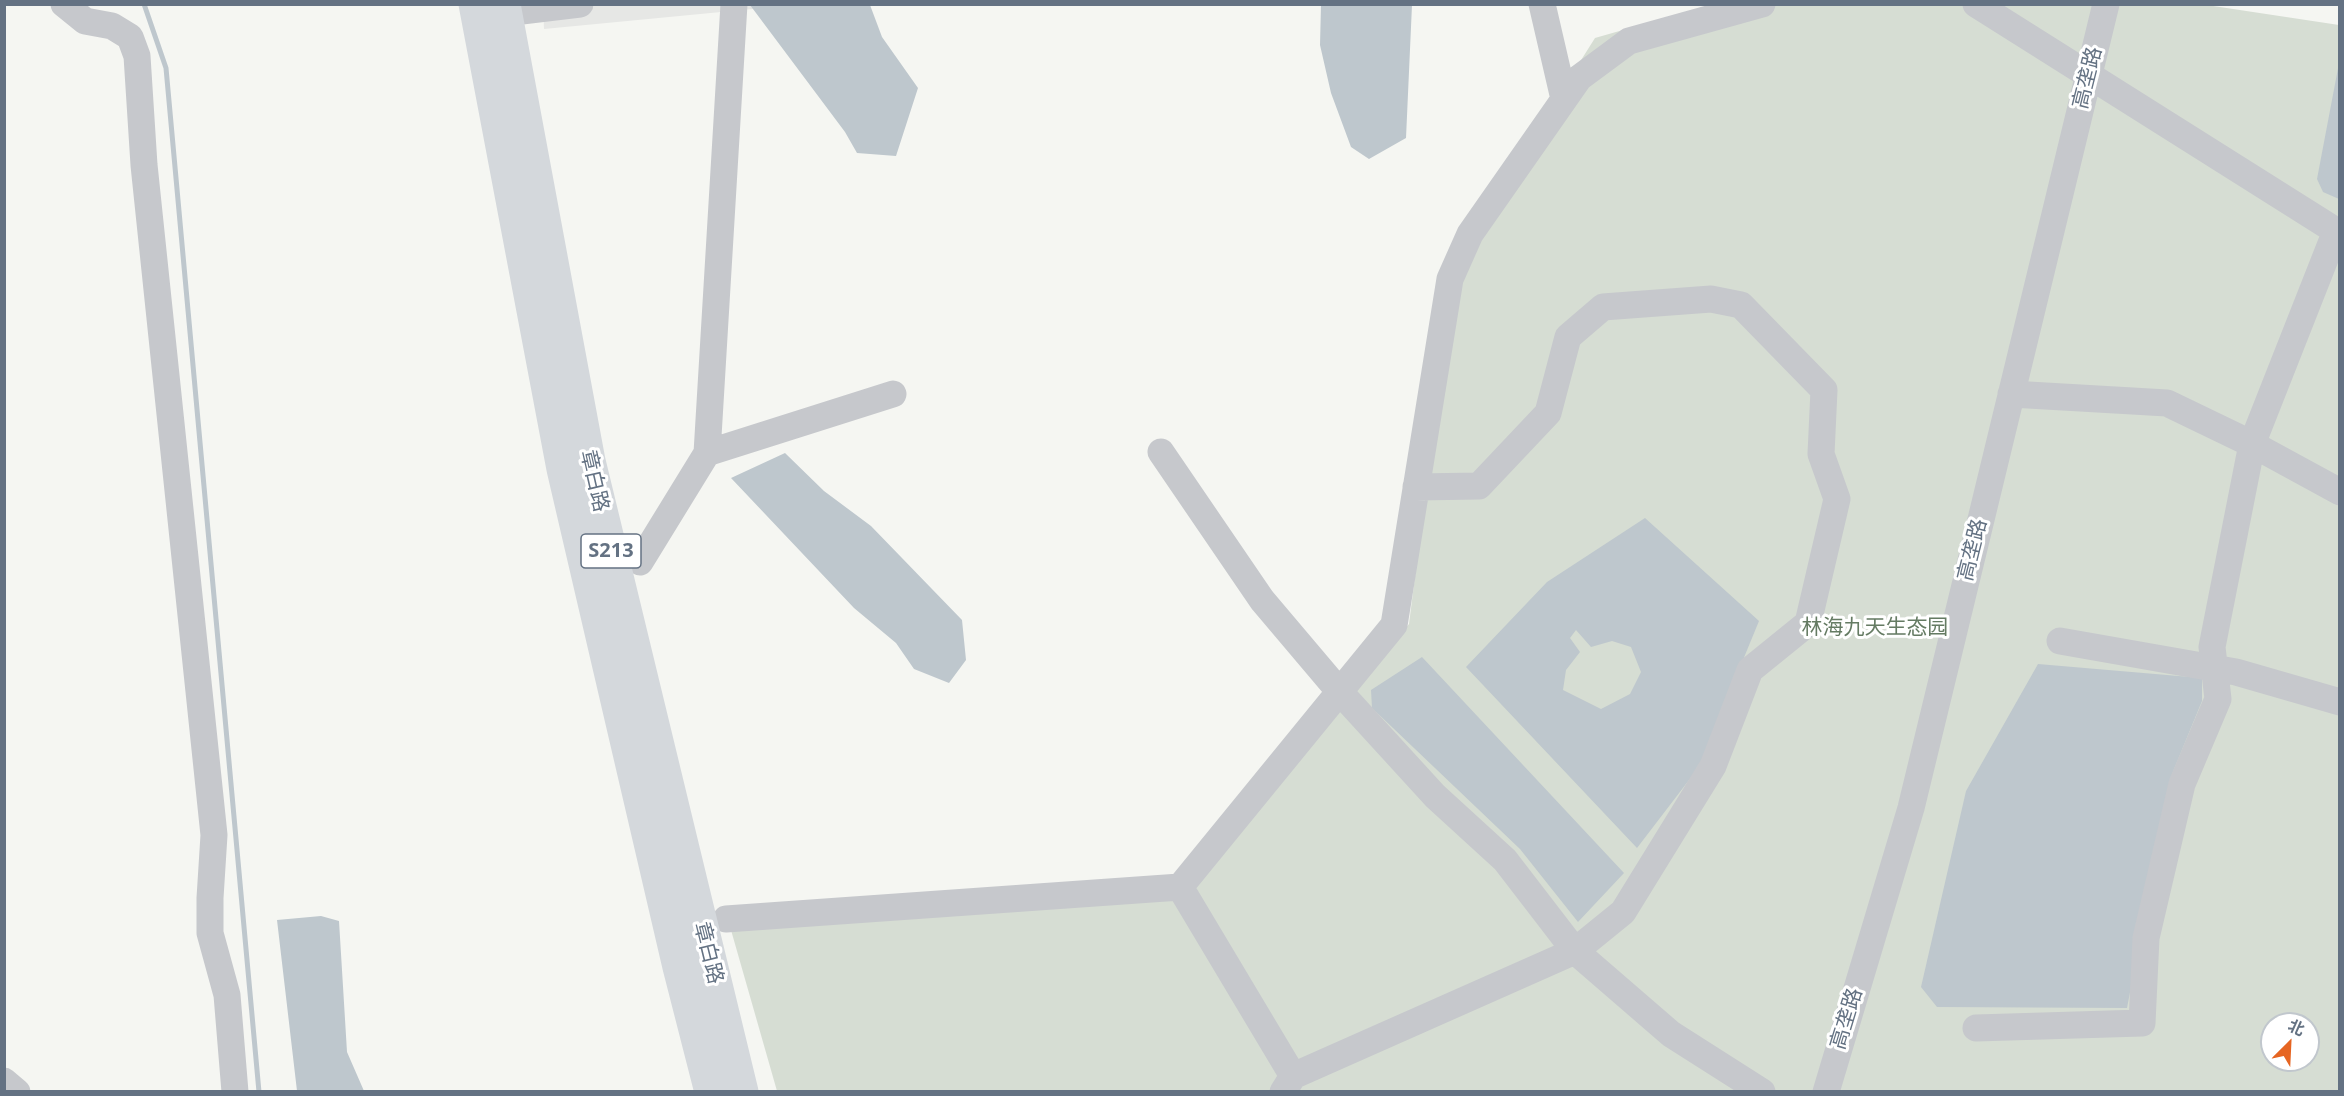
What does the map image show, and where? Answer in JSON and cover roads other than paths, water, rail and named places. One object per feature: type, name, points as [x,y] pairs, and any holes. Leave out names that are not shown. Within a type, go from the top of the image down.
[{"type":"highway","name":"章白路","points":[[494,7],[563,469],[711,1092]]},
{"type":"highway","name":"章白路","points":[[494,7],[589,461],[742,1092]]},
{"type":"street","points":[[63,4],[85,21],[112,26],[130,37],[137,56],[144,165],[214,835],[210,933],[226,995],[235,1092]]},
{"type":"street","points":[[640,562],[707,453],[734,4]]},
{"type":"street","points":[[1542,4],[1564,99]]},
{"type":"street","points":[[726,919],[1179,887],[1394,625],[1450,279],[1470,234],[1579,78],[1629,41],[1761,4]]},
{"type":"street","points":[[1976,4],[2338,231],[2252,444],[2212,647],[2218,699],[2182,784],[2146,938],[2142,1023],[1976,1028]]},
{"type":"street","name":"高垄路","points":[[1826,1092],[1911,808],[2106,4]]},
{"type":"street","points":[[494,7],[573,5]]},
{"type":"street","points":[[1179,887],[1288,1084],[1575,951],[1623,912],[1713,766],[1750,670],[1808,622],[1837,499],[1821,454],[1824,390],[1741,305],[1711,299],[1603,307],[1568,337],[1548,413],[1479,486],[1416,487]]},
{"type":"street","points":[[707,453],[893,394]]},
{"type":"street","points":[[2011,394],[2167,403],[2252,444],[2340,492]]},
{"type":"street","points":[[1161,452],[1262,600],[1339,691],[1436,796],[1505,860],[1575,951],[1671,1034],[1762,1092]]},
{"type":"street","points":[[2060,641],[2236,672],[2340,702]]},
{"type":"street","points":[[4,1081],[17,1092]]},
{"type":"waterway","points":[[144,4],[166,68],[259,1092]]},
{"type":"park label","name":"林海九天生态园","points":[[1875,628]]}]
